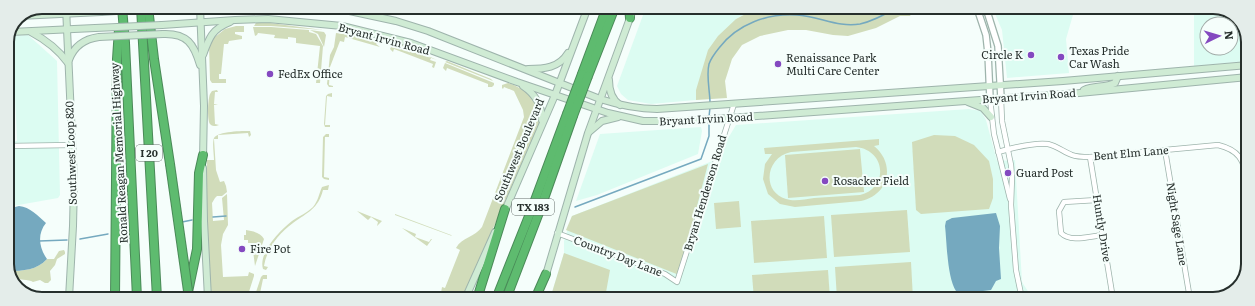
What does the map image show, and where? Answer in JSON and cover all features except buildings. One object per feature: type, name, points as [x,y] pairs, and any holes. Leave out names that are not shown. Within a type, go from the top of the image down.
[{"type":"highway","points":[[115,292],[118,42],[121,14]]},
{"type":"highway","name":"Ronald Reagan Memorial Highway","points":[[122,14],[126,58],[137,292]]},
{"type":"highway","name":"I 20","points":[[141,14],[157,292]]},
{"type":"highway","points":[[149,14],[187,292]]},
{"type":"highway","name":"TX 183","points":[[499,292],[570,115],[605,14]]},
{"type":"highway","name":"TX 183","points":[[585,75],[612,14]]},
{"type":"highway","points":[[630,14],[630,18]]},
{"type":"highway","name":"TX 183","points":[[509,292],[540,210],[570,115]]},
{"type":"highway","points":[[189,292],[197,249],[200,173],[203,155]]},
{"type":"highway","points":[[479,292],[505,209]]},
{"type":"highway","points":[[538,292],[546,274]]},
{"type":"main road","points":[[31,16],[67,14]]},
{"type":"main road","name":"Southwest Loop 820","points":[[67,14],[72,145],[73,226],[69,292]]},
{"type":"main road","points":[[200,14],[203,77],[204,221],[208,292]]},
{"type":"main road","name":"Bryant Irvin Road","points":[[365,14],[380,17],[448,38],[523,68],[558,84],[600,99],[621,106],[648,109],[1001,86],[1241,66]]},
{"type":"main road","name":"Southwest Boulevard","points":[[468,292],[542,125],[585,14]]},
{"type":"main road","points":[[541,292],[557,232],[588,133],[631,14]]},
{"type":"main road","points":[[202,58],[212,33],[221,26],[235,20]]},
{"type":"main road","name":"Bryant Irvin Road","points":[[16,32],[235,20],[287,20],[330,25],[354,29],[411,44],[597,110],[621,117],[658,122],[1079,93],[1241,78]]},
{"type":"main road","points":[[30,32],[54,46],[68,64]]},
{"type":"main road","points":[[68,64],[71,55],[85,40],[99,37],[176,34],[191,43],[196,52],[203,77]]},
{"type":"main road","points":[[523,68],[546,69],[556,65],[566,58],[574,45]]},
{"type":"main road","points":[[610,73],[610,92],[616,102],[621,106]]},
{"type":"main road","points":[[1079,93],[1091,87],[1116,83],[1118,76]]},
{"type":"main road","points":[[517,82],[532,93],[538,101],[542,113],[542,125]]},
{"type":"main road","points":[[814,98],[815,112]]},
{"type":"main road","points":[[965,101],[983,108],[991,118]]},
{"type":"main road","points":[[588,133],[602,121],[621,117]]},
{"type":"street","points":[[979,14],[986,35],[991,118],[1011,205]]},
{"type":"street","points":[[988,14],[998,46],[1002,121],[1012,177],[1011,205],[1016,270],[1020,292]]},
{"type":"street","name":"Bryan Henderson Road","points":[[677,282],[734,104]]},
{"type":"street","name":"Bent Elm Lane","points":[[998,152],[1008,149],[1049,144],[1073,156],[1090,157],[1218,145],[1228,148],[1236,153],[1241,159]]},
{"type":"street","points":[[14,146],[72,145]]},
{"type":"street","name":"Night Sage Lane","points":[[1165,150],[1189,292]]},
{"type":"street","name":"Huntly Drive","points":[[1090,157],[1112,292]]},
{"type":"street","points":[[1097,200],[1064,202],[1059,211],[1061,233],[1065,237],[1071,239],[1103,235]]},
{"type":"street","name":"Country Day Lane","points":[[557,232],[665,274],[677,282]]},
{"type":"shaded area","points":[[643,14],[746,14],[736,19],[696,90],[696,100],[651,104],[628,100],[621,94],[617,86]]},
{"type":"shaded area","points":[[746,14],[911,14],[910,16],[900,16],[876,28],[848,36],[806,30],[788,30],[760,36],[742,45],[732,59],[725,81],[727,98],[696,100],[696,90],[708,50],[718,36],[736,19]]},
{"type":"shaded area","points":[[995,14],[1073,14],[1066,39],[1069,73],[1007,78],[1002,30]]},
{"type":"shaded area","points":[[1194,14],[1213,14],[1224,16],[1199,16],[1199,56],[1239,56],[1239,31],[1241,40],[1241,62],[1194,66]]},
{"type":"shaded area","points":[[256,23],[270,23],[323,30],[254,26]]},
{"type":"shaded area","points":[[236,26],[244,26],[244,32],[235,32],[235,34],[242,36],[242,39],[229,41],[228,44],[224,44],[221,74],[219,74],[219,79],[226,79],[226,83],[212,83],[210,80],[209,46],[214,36],[215,37],[225,29]]},
{"type":"shaded area","points":[[253,27],[309,30],[309,32],[316,34],[323,46],[320,83],[316,83],[320,46],[296,43],[296,38],[274,38],[275,35],[258,33],[255,36]]},
{"type":"shaded area","points":[[340,29],[381,41],[383,42],[340,32]]},
{"type":"shaded area","points":[[310,30],[324,32],[326,35],[324,47],[318,34]]},
{"type":"shaded area","points":[[336,33],[357,36],[383,43],[376,44],[380,47],[345,37],[344,42],[340,41],[330,67],[329,85],[333,87],[329,87],[327,84],[330,55],[334,47]]},
{"type":"shaded area","points":[[28,35],[57,61],[60,195],[58,198],[14,206],[14,141],[17,141],[14,95],[15,36]]},
{"type":"shaded area","points":[[397,42],[437,60],[392,44]]},
{"type":"shaded area","points":[[392,45],[431,58],[430,60],[436,62],[434,68],[432,67],[433,64],[394,49],[393,52],[390,49]]},
{"type":"shaded area","points":[[447,61],[491,79],[493,81],[445,62]]},
{"type":"shaded area","points":[[445,63],[494,83],[494,85],[492,87],[488,87],[488,84],[447,68],[446,71],[443,68]]},
{"type":"shaded area","points":[[508,83],[514,85],[526,92],[531,97],[538,109],[539,124],[465,292],[441,292],[442,287],[445,288],[460,250],[456,248],[462,241],[476,233],[482,227],[524,117],[523,110],[514,91],[504,87],[503,89],[502,85]]},
{"type":"shaded area","points":[[217,90],[218,92],[215,92],[214,104],[218,104],[214,105],[215,124],[219,125],[212,126],[209,121],[208,104],[210,94],[212,91]]},
{"type":"shaded area","points":[[332,93],[332,97],[327,96],[325,125],[330,125],[330,127],[325,127],[324,124],[326,96]]},
{"type":"shaded area","points":[[14,96],[15,140],[14,140]]},
{"type":"shaded area","points":[[969,109],[981,111],[986,120],[997,161],[1015,160],[1022,282],[1028,292],[552,292],[564,253],[564,241],[572,216],[715,160],[736,125]]},
{"type":"shaded area","points":[[701,127],[702,131],[698,154],[597,195],[576,201],[600,134]]},
{"type":"shaded area","points":[[250,131],[251,135],[249,137],[248,133],[218,135],[231,132]]},
{"type":"shaded area","points":[[326,134],[329,134],[329,137],[325,137],[324,177],[329,178],[329,180],[322,177],[323,137]]},
{"type":"shaded area","points":[[218,135],[218,139],[214,139],[216,170],[220,182],[224,181],[227,192],[222,196],[217,196],[212,203],[213,221],[224,220],[222,198],[227,194],[228,225],[223,234],[221,245],[223,277],[248,276],[249,272],[254,274],[249,292],[211,292],[206,215],[207,160],[214,160],[213,143],[214,138]]},
{"type":"shaded area","points":[[934,135],[955,136],[974,145],[989,161],[993,179],[993,198],[989,209],[921,214],[916,210],[912,142]]},
{"type":"shaded area","points":[[879,139],[879,145],[874,146],[881,153],[885,161],[887,170],[886,178],[883,186],[878,192],[870,198],[861,201],[795,207],[780,204],[768,194],[763,179],[765,164],[772,154],[765,154],[764,148]],"holes":[[[856,147],[866,150],[873,155],[878,162],[880,170],[879,178],[876,185],[869,191],[860,195],[789,200],[778,195],[770,182],[770,174],[776,160],[791,152]]]},
{"type":"shaded area","name":"Rosacker Field","points":[[860,149],[864,192],[788,198],[785,155]]},
{"type":"shaded area","points":[[708,164],[679,275],[566,230],[572,216]]},
{"type":"shaded area","points":[[329,185],[328,190],[323,190],[318,202],[312,210],[278,236],[266,259],[264,266],[268,267],[266,270],[263,269],[262,263],[264,256],[271,242],[287,225],[313,207],[322,187]]},
{"type":"shaded area","points":[[739,201],[741,227],[716,229],[714,203]]},
{"type":"shaded area","points":[[907,210],[910,252],[834,257],[831,215]]},
{"type":"shaded area","points":[[357,211],[382,221],[377,226],[378,222],[371,217],[368,220]]},
{"type":"shaded area","points":[[395,215],[451,235],[452,236]]},
{"type":"shaded area","points":[[824,216],[827,258],[754,263],[751,221]]},
{"type":"shaded area","points":[[402,228],[416,234],[415,237],[429,242],[432,239],[427,246]]},
{"type":"shaded area","points":[[246,230],[259,234],[264,239],[255,266],[252,243],[248,243],[248,240],[244,240]]},
{"type":"shaded area","points":[[64,250],[65,254],[57,259],[55,265],[50,271],[51,280],[48,283],[40,280],[33,282],[18,279],[15,271],[39,266],[47,259],[54,259],[59,251]]},
{"type":"shaded area","points":[[564,253],[610,270],[606,292],[552,292]]},
{"type":"shaded area","points":[[911,262],[913,292],[837,292],[835,267]]},
{"type":"shaded area","points":[[828,270],[830,292],[753,292],[752,275]]},
{"type":"shaded area","points":[[263,275],[267,275],[267,279],[263,279],[260,292],[256,292]]},
{"type":"water","points":[[19,206],[30,210],[46,223],[41,232],[40,241],[42,250],[47,259],[39,266],[34,268],[15,271],[15,207]]},
{"type":"water","points":[[996,213],[1000,226],[999,248],[1001,279],[996,281],[991,290],[975,292],[956,291],[949,269],[945,226],[946,221],[952,218]]},
{"type":"waterway","points":[[710,103],[708,73],[710,62],[726,40],[744,26],[764,18],[786,15],[813,17],[836,23],[852,25],[860,24],[886,14]]},
{"type":"waterway","points":[[709,117],[710,107]]},
{"type":"waterway","points":[[575,207],[701,159],[709,136],[709,121]]},
{"type":"waterway","points":[[213,217],[226,216]]},
{"type":"waterway","points":[[182,222],[192,220]]},
{"type":"waterway","points":[[80,239],[108,234]]},
{"type":"waterway","points":[[39,241],[67,240]]},
{"type":"place","name":"Circle K","points":[[1031,55]]},
{"type":"place","name":"Texas Pride Car Wash","points":[[1061,57]]},
{"type":"place","name":"Renaissance Park Multi Care Center","points":[[778,64]]},
{"type":"place","name":"FedEx Office","points":[[270,74]]},
{"type":"place","name":"Guard Post","points":[[1008,173]]},
{"type":"place","name":"Rosacker Field","points":[[825,181]]},
{"type":"place","name":"Fire Pot","points":[[242,249]]}]
